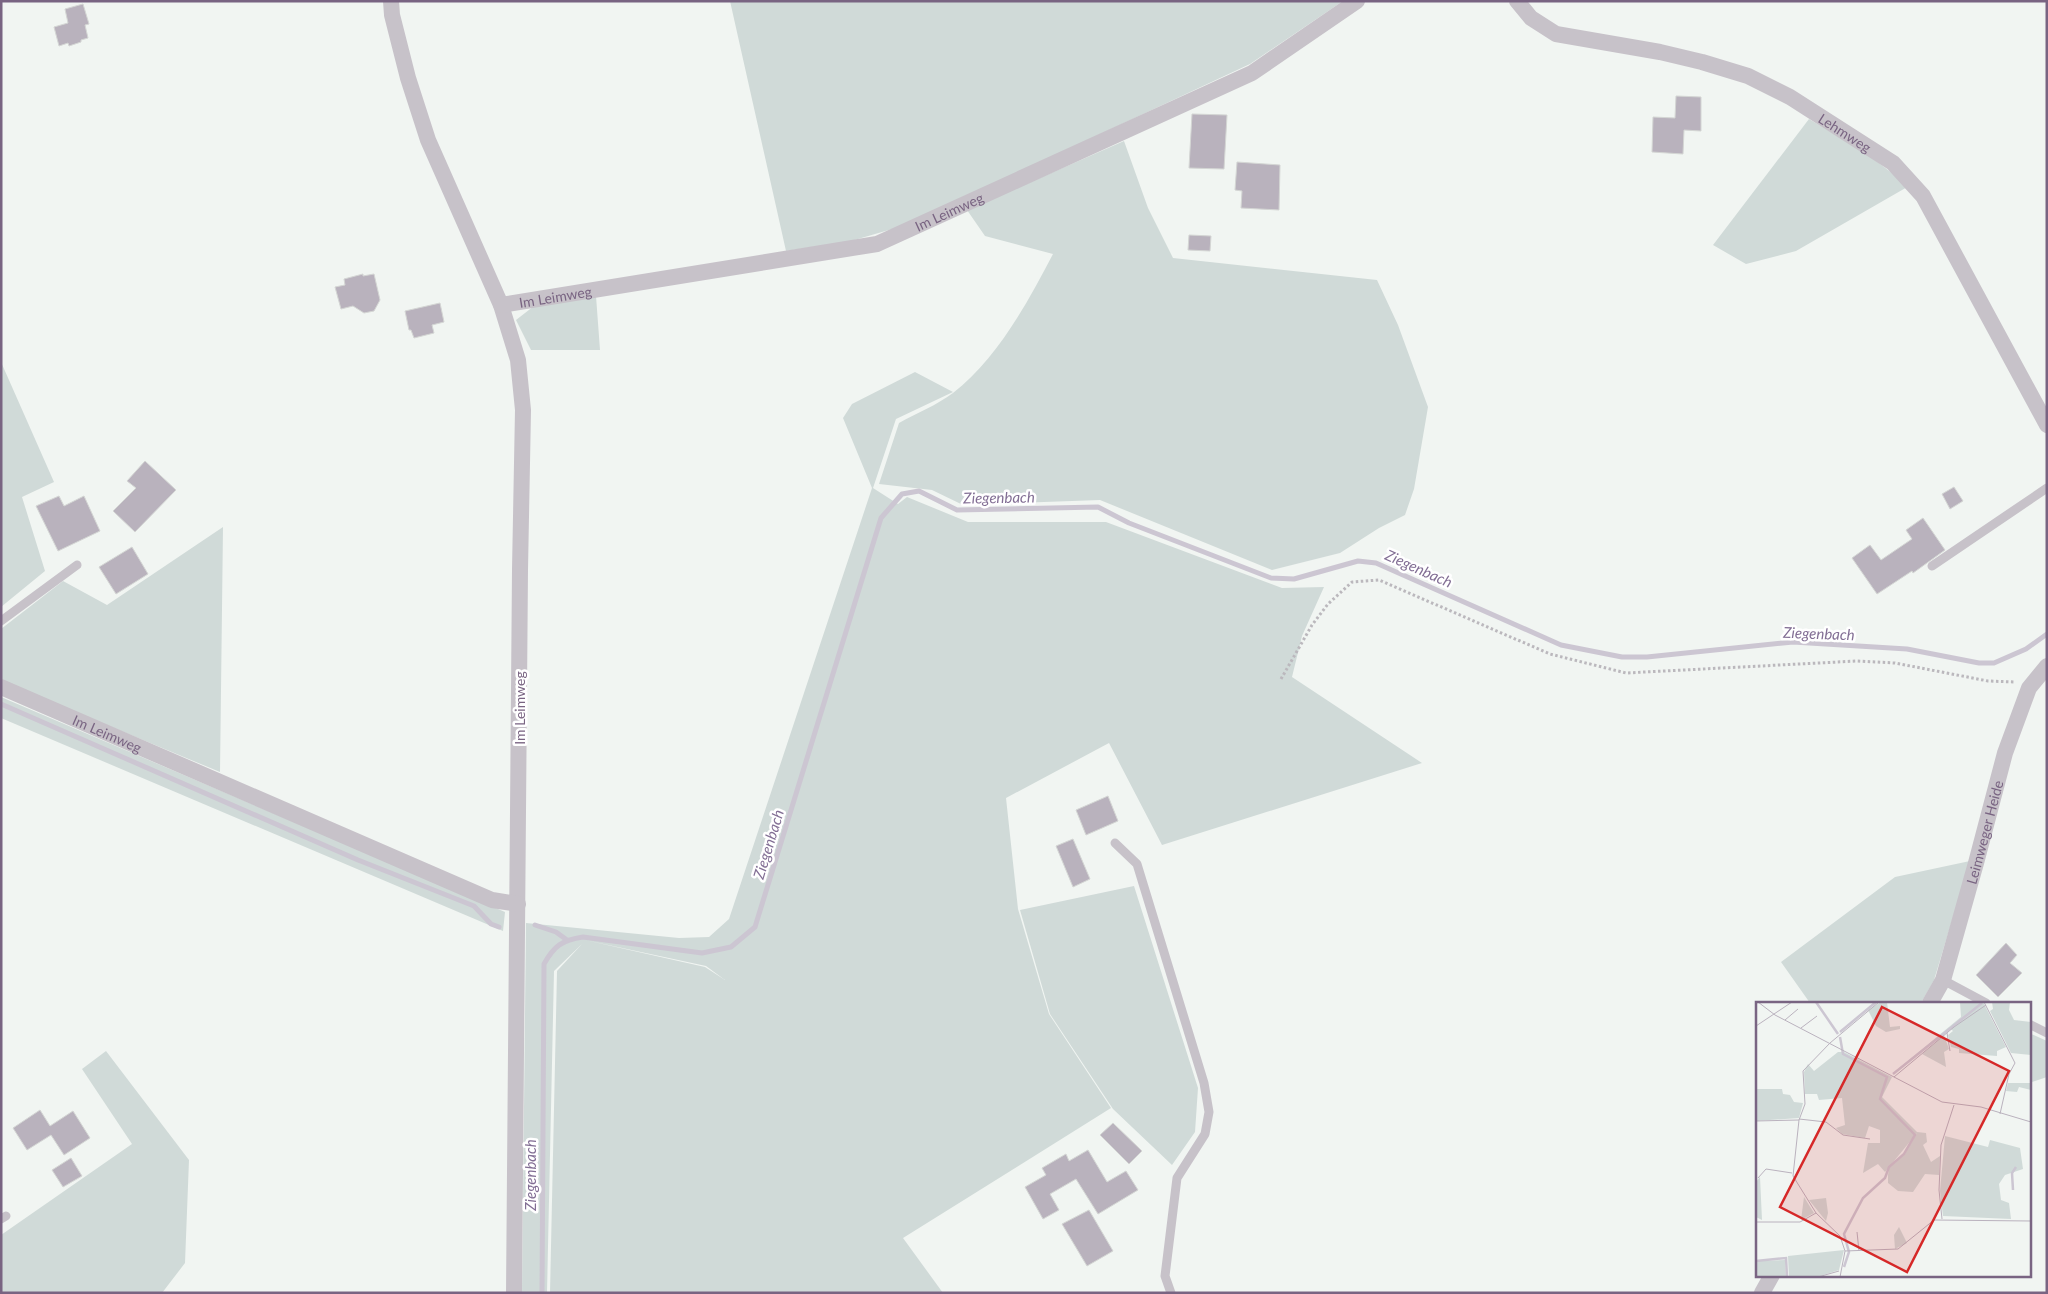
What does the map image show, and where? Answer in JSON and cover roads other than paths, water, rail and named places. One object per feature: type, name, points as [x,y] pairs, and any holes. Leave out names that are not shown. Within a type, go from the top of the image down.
[{"type":"street","name":"Im Leimweg","points":[[391,1],[392,15],[408,78],[428,140],[501,305],[518,360],[523,410],[514,1293]]},
{"type":"street","name":"Im Leimweg","points":[[501,305],[877,244],[1252,73],[1357,1]]},
{"type":"street","name":"Lehmweg","points":[[1517,1],[1531,18],[1556,34],[1660,52],[1748,76],[1790,97],[1893,163],[1923,196],[2047,426]]},
{"type":"street","name":"Leimweger Heide","points":[[1931,1002],[1943,980],[1976,863],[2004,753],[2029,688],[2047,666]]},
{"type":"street","name":"Im Leimweg","points":[[1,687],[492,900],[518,904]]},
{"type":"street","points":[[1762,1293],[1771,1276]]},
{"type":"lane","points":[[1932,566],[2047,488]]},
{"type":"lane","points":[[1,621],[77,565]]},
{"type":"lane","points":[[1116,843],[1137,864],[1204,1083],[1208,1112],[1205,1134],[1177,1178],[1165,1276],[1171,1293]]},
{"type":"lane","points":[[1943,980],[1984,1002]]},
{"type":"lane","points":[[2030,1024],[2047,1033]]},
{"type":"waterway","name":"Ziegenbach","points":[[542,1293],[544,964],[559,945],[569,940],[583,937],[702,953],[731,947],[755,927],[881,518],[902,494],[919,491],[957,510],[1098,507],[1129,523],[1271,578],[1294,579],[1358,561],[1376,563],[1561,645],[1622,657],[1647,657],[1793,642],[1907,649],[1979,663],[1994,663],[2026,649],[2047,634]]},
{"type":"waterway","points":[[1,704],[358,860],[474,906],[491,924],[499,927]]},
{"type":"waterway","points":[[535,925],[556,932],[567,940]]}]
